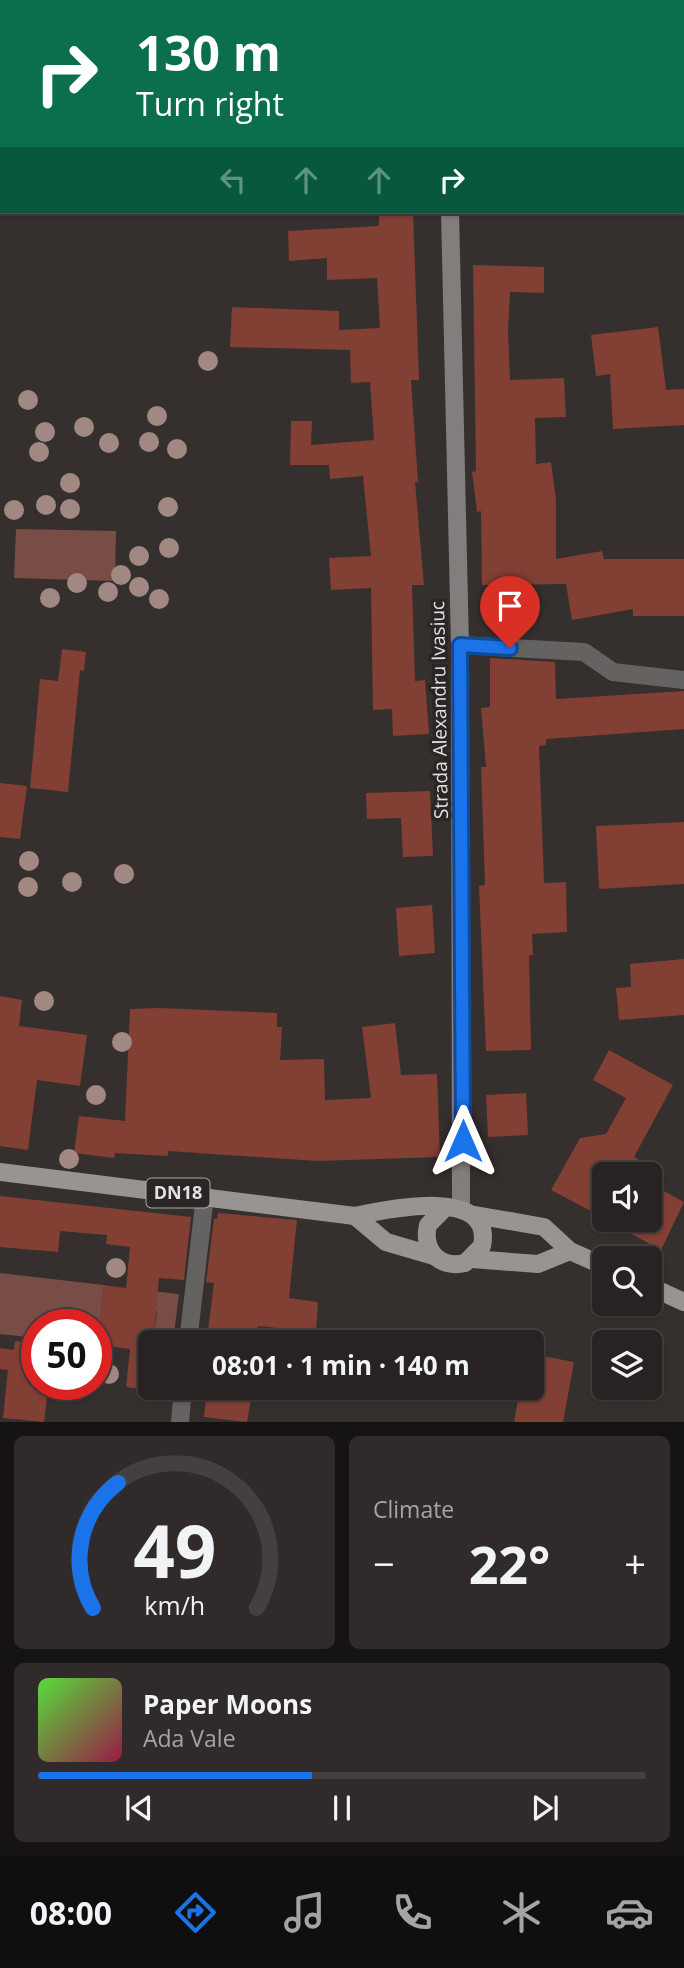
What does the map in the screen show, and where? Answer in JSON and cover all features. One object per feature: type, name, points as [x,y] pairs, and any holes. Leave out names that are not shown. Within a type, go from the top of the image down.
[{"type":"main road","name":"Strada Alexandru Ivasiuc","points":[[450,214],[460,645],[461,1210]]},
{"type":"main road","name":"DN18","points":[[0,1172],[355,1216],[391,1209],[461,1210],[544,1227],[570,1251],[592,1261]]},
{"type":"main road","points":[[434,1256],[426,1241],[428,1225],[461,1210],[484,1238],[472,1259]]},
{"type":"main road","points":[[355,1216],[386,1242],[457,1265],[472,1259],[538,1264],[570,1251]]},
{"type":"main road","points":[[662,1292],[684,1302]]},
{"type":"street","points":[[460,645],[584,652],[613,672],[684,680]]},
{"type":"street","points":[[189,1330],[205,1196]]},
{"type":"street","points":[[180,1422],[182,1400]]},
{"type":"shaded area","points":[[16,529],[116,531],[115,581],[14,578]]},
{"type":"shaded area","points":[[0,1273],[104,1285],[101,1309],[21,1309],[21,1336],[0,1334]]},
{"type":"shaded area","points":[[151,1291],[179,1294],[174,1330],[155,1330],[157,1311],[149,1310]]},
{"type":"building","points":[[379,214],[413,214],[419,380],[411,380],[418,482],[415,482],[424,585],[412,585],[415,681],[425,680],[429,734],[393,736],[392,709],[373,710],[371,588],[331,590],[329,558],[371,556],[363,476],[330,479],[329,465],[290,465],[291,421],[312,421],[311,445],[374,440],[370,382],[351,383],[350,350],[230,347],[232,307],[339,311],[339,330],[380,328],[377,278],[327,280],[327,258],[289,261],[288,231],[379,226]]},
{"type":"building","points":[[473,265],[544,267],[544,293],[510,292],[510,380],[564,378],[566,417],[535,418],[536,464],[551,462],[556,500],[556,559],[602,551],[604,559],[684,559],[684,616],[633,616],[633,609],[572,620],[566,584],[482,585],[481,511],[477,512],[472,472],[476,471]]},
{"type":"building","points":[[658,327],[666,390],[684,389],[684,425],[613,429],[610,374],[596,376],[591,335]]},
{"type":"building","points":[[62,649],[86,652],[84,671],[80,670],[68,792],[30,788],[40,679],[58,681]]},
{"type":"building","points":[[490,658],[555,662],[556,699],[684,691],[684,729],[546,739],[546,745],[539,746],[544,883],[566,882],[567,932],[532,934],[533,955],[529,955],[531,1050],[486,1051],[479,886],[485,885],[481,767],[486,767],[481,708],[490,707]]},
{"type":"building","points":[[0,783],[27,786],[20,839],[0,837]]},
{"type":"building","points":[[430,791],[433,856],[403,857],[401,818],[367,819],[366,793]]},
{"type":"building","points":[[684,822],[684,884],[599,889],[596,826]]},
{"type":"building","points":[[432,905],[435,953],[399,956],[396,908]]},
{"type":"building","points":[[684,959],[684,1015],[619,1020],[616,988],[631,987],[630,964]]},
{"type":"building","points":[[0,996],[22,1000],[19,1026],[87,1035],[80,1086],[37,1080],[28,1150],[0,1146]]},
{"type":"building","points":[[130,1009],[277,1013],[277,1027],[282,1027],[280,1060],[324,1059],[325,1100],[371,1098],[362,1027],[395,1023],[401,1075],[437,1074],[440,1157],[317,1161],[168,1151],[168,1156],[115,1153],[114,1158],[74,1153],[79,1116],[125,1121]]},
{"type":"building","points":[[609,1050],[673,1085],[634,1157],[643,1162],[592,1162],[592,1212],[551,1190],[580,1138],[606,1134],[626,1098],[593,1080]]},
{"type":"building","points":[[526,1093],[528,1135],[488,1137],[486,1095]]},
{"type":"building","points":[[662,1190],[684,1202],[662,1248],[628,1232],[662,1232]]},
{"type":"building","points":[[0,1196],[191,1217],[184,1280],[159,1278],[155,1330],[138,1330],[138,1388],[126,1387],[130,1349],[112,1347],[112,1309],[101,1309],[104,1285],[126,1288],[130,1247],[106,1244],[107,1235],[60,1231],[58,1252],[0,1247]]},
{"type":"building","points":[[218,1213],[297,1220],[289,1298],[318,1302],[316,1330],[258,1326],[258,1330],[208,1330],[214,1283],[206,1282],[214,1219],[217,1219]]},
{"type":"building","points":[[15,1341],[21,1342],[21,1400],[47,1400],[44,1422],[3,1418],[8,1370],[0,1369],[0,1348],[14,1350]]},
{"type":"building","points":[[544,1356],[574,1362],[563,1422],[514,1422],[518,1400],[544,1400]]},
{"type":"building","points":[[206,1400],[251,1400],[247,1422],[204,1417]]},
{"type":"route","points":[[463,1141],[460,645],[510,648]]}]
